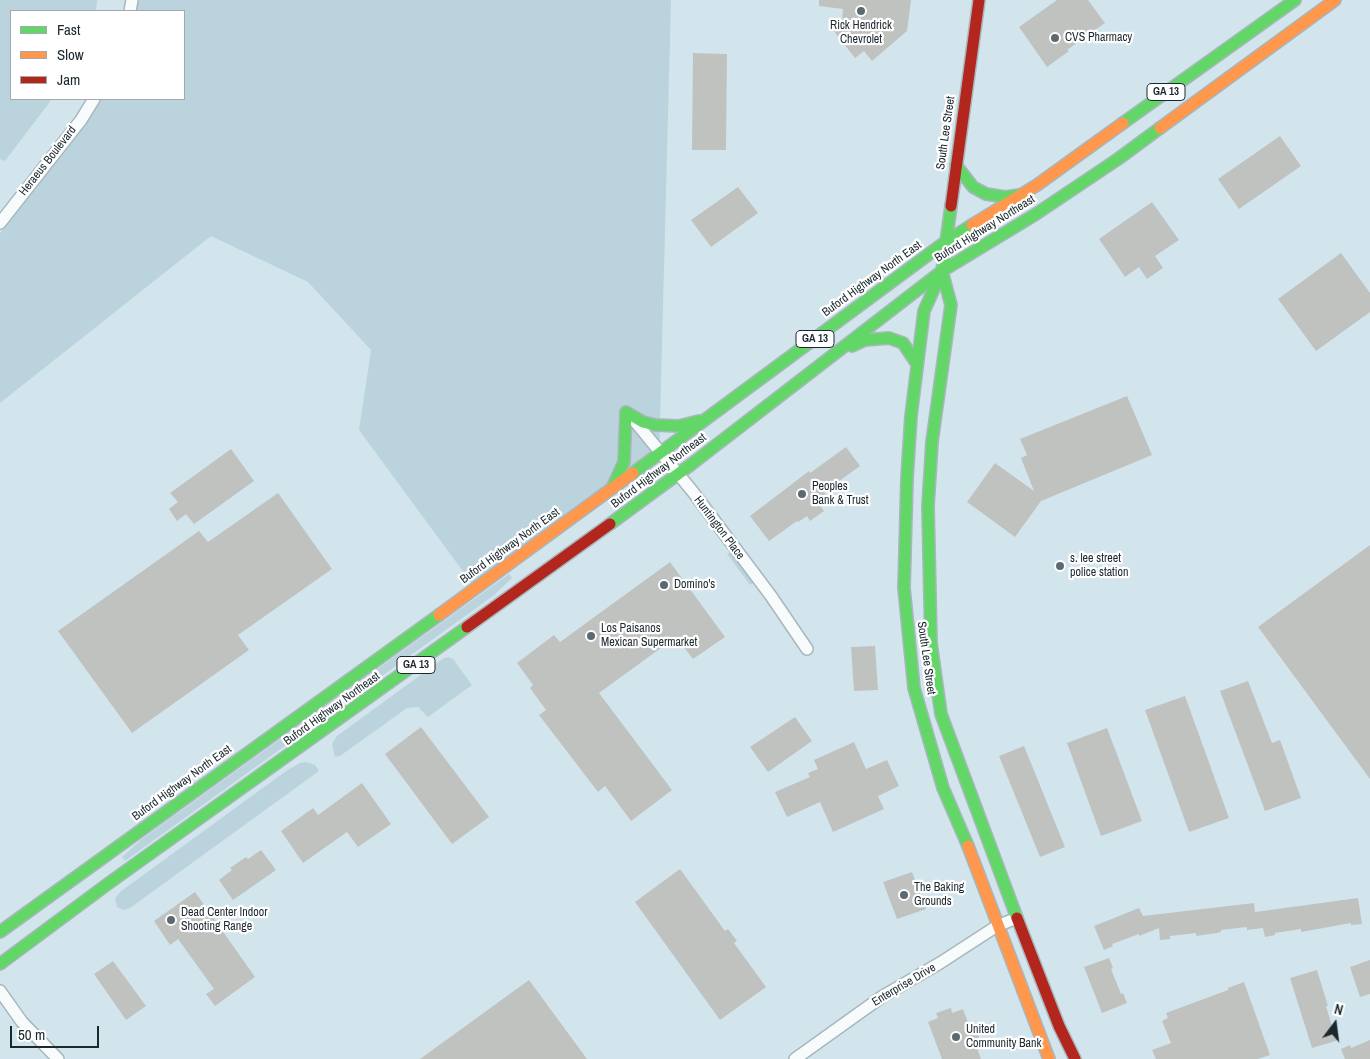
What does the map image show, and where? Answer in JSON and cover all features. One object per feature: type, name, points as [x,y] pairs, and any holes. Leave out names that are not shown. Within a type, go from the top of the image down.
[{"type":"main road","name":"South Lee Street","points":[[980,0],[944,243],[942,271],[951,305],[932,442],[928,506],[931,643],[941,714],[1017,918],[1059,1026],[1075,1059]]},
{"type":"main road","name":"Buford Highway Northeast","points":[[1038,185],[1295,0]]},
{"type":"main road","name":"Buford Highway Northeast","points":[[0,964],[678,474],[942,271],[1036,214],[1118,159],[1335,0]]},
{"type":"main road","points":[[956,166],[973,187],[986,194],[1005,197],[1021,195]]},
{"type":"main road","name":"Buford Highway North East","points":[[0,932],[611,490],[944,243],[1038,185]]},
{"type":"main road","name":"South Lee Street","points":[[942,271],[924,311],[911,416],[904,588],[914,688],[943,788],[964,836],[996,926],[1049,1059]]},
{"type":"main road","points":[[832,357],[865,340],[889,338],[904,343],[917,364]]},
{"type":"main road","points":[[611,490],[624,462],[626,412],[643,422],[655,425],[679,426],[705,420]]},
{"type":"street","name":"Heraeus Boulevard","points":[[0,222],[81,120],[93,100]]},
{"type":"street","name":"Huntington Place","points":[[626,412],[678,474],[770,596],[807,649]]},
{"type":"street","name":"Enterprise Drive","points":[[795,1059],[884,996],[940,963],[996,926],[1017,918]]},
{"type":"street","points":[[0,991],[22,1022],[57,1058]]},
{"type":"shaded area","points":[[0,0],[97,0],[96,10],[10,10],[10,100],[51,100],[5,161],[0,159]]},
{"type":"shaded area","points":[[130,0],[671,0],[659,460],[476,589],[359,430],[371,350],[308,282],[211,236],[0,403],[0,233],[76,135],[97,100],[185,100],[185,10],[128,10]]},
{"type":"shaded area","points":[[731,552],[753,583],[750,585],[727,554]]},
{"type":"shaded area","points":[[509,574],[512,578],[493,596],[125,861],[122,857],[142,839]]},
{"type":"shaded area","points":[[449,657],[453,659],[472,685],[428,717],[418,707],[407,708],[340,756],[335,757],[332,744],[337,736],[444,658]]},
{"type":"shaded area","points":[[306,762],[315,765],[319,771],[130,908],[124,910],[117,907],[115,899],[120,892],[286,771],[300,763]]},
{"type":"building","points":[[819,0],[911,0],[907,31],[872,61],[864,51],[855,58],[833,30],[842,23],[843,9],[819,6]]},
{"type":"building","name":"CVS Pharmacy","points":[[1057,0],[1088,0],[1105,23],[1047,67],[1019,27]]},
{"type":"building","points":[[693,53],[727,54],[726,150],[692,150]]},
{"type":"building","points":[[1280,136],[1301,166],[1239,209],[1218,179]]},
{"type":"building","points":[[738,187],[758,213],[711,247],[691,220]]},
{"type":"building","points":[[1152,202],[1179,240],[1155,256],[1163,268],[1147,279],[1139,267],[1125,277],[1099,239]]},
{"type":"building","points":[[1341,253],[1370,293],[1370,312],[1316,351],[1278,299]]},
{"type":"building","points":[[1127,396],[1152,455],[1041,501],[1015,537],[967,502],[995,463],[1034,491],[1021,458],[1027,455],[1020,439]]},
{"type":"building","name":"Peoples Bank & Trust","points":[[846,447],[860,466],[824,492],[830,501],[821,507],[824,511],[810,521],[807,516],[797,521],[769,541],[750,516],[809,471],[810,473]]},
{"type":"building","points":[[231,449],[254,481],[194,524],[186,514],[177,521],[169,509],[178,502],[170,493]]},
{"type":"building","points":[[278,493],[332,569],[238,635],[249,650],[132,733],[58,631],[199,531],[208,542]]},
{"type":"building","points":[[1370,545],[1370,779],[1258,627]]},
{"type":"building","points":[[670,562],[725,637],[693,659],[676,637],[599,693],[672,790],[631,821],[605,786],[598,792],[539,715],[546,710],[530,688],[533,685],[517,663],[554,635],[560,642]]},
{"type":"building","points":[[875,646],[878,690],[854,691],[851,647]]},
{"type":"building","points":[[1248,681],[1272,743],[1280,740],[1301,798],[1265,811],[1220,691]]},
{"type":"building","points":[[1185,696],[1229,818],[1189,832],[1145,710]]},
{"type":"building","points":[[795,717],[812,741],[768,772],[750,747]]},
{"type":"building","points":[[421,727],[489,817],[452,844],[385,754]]},
{"type":"building","points":[[1107,728],[1142,821],[1101,836],[1067,743]]},
{"type":"building","points":[[854,742],[866,769],[887,760],[899,786],[878,796],[884,809],[833,832],[820,802],[787,817],[775,792],[810,777],[808,773],[818,769],[814,760]]},
{"type":"building","points":[[1024,746],[1065,847],[1040,857],[999,756]]},
{"type":"building","points":[[362,783],[391,824],[358,847],[347,832],[303,863],[281,831],[313,808],[318,815]]},
{"type":"building","points":[[261,850],[276,870],[233,900],[219,880],[232,870],[230,868]]},
{"type":"building","points":[[680,869],[725,931],[728,929],[737,941],[734,943],[766,987],[720,1020],[635,902]]},
{"type":"building","name":"The Baking Grounds","points":[[912,872],[926,909],[897,919],[883,882]]},
{"type":"building","points":[[195,892],[255,977],[215,1006],[206,994],[214,989],[178,939],[170,945],[154,921]]},
{"type":"building","points":[[1358,898],[1362,924],[1351,925],[1351,923],[1301,932],[1301,929],[1275,933],[1275,935],[1265,937],[1263,928],[1247,930],[1247,927],[1221,930],[1221,932],[1217,933],[1196,936],[1196,933],[1170,936],[1170,939],[1160,940],[1159,928],[1112,944],[1113,946],[1104,950],[1094,926],[1139,908],[1143,916],[1254,903],[1255,912]]},
{"type":"building","points":[[1109,958],[1113,968],[1111,969],[1121,994],[1123,993],[1127,1003],[1102,1013],[1084,967]]},
{"type":"building","points":[[1370,960],[1370,994],[1360,997],[1350,967]]},
{"type":"building","points":[[113,961],[146,1006],[126,1020],[94,974]]},
{"type":"building","points":[[1317,970],[1333,1030],[1335,1030],[1339,1040],[1312,1048],[1290,978]]},
{"type":"building","points":[[529,980],[587,1059],[420,1059]]},
{"type":"building","points":[[1244,982],[1270,1055],[1258,1059],[1156,1059],[1152,1050],[1171,1043],[1162,1021],[1168,1018],[1166,1013],[1228,990],[1228,988]]},
{"type":"building","name":"United Community Bank","points":[[951,1008],[952,1013],[963,1009],[971,1031],[976,1029],[981,1044],[976,1045],[981,1059],[942,1059],[928,1022],[938,1018],[936,1013]]},
{"type":"building","points":[[1370,1040],[1370,1059],[1345,1059],[1341,1049],[1350,1045],[1351,1048]]},
{"type":"traffic: fast","points":[[1123,123],[1295,0]]},
{"type":"traffic: fast","points":[[610,524],[693,463],[942,271],[1036,214],[1118,159],[1160,128]]},
{"type":"traffic: fast","points":[[956,165],[973,187],[986,194],[1005,197],[1020,195]]},
{"type":"traffic: fast","points":[[951,206],[942,271],[924,311],[911,416],[904,588],[914,688],[943,788],[968,846]]},
{"type":"traffic: fast","points":[[633,473],[944,243],[972,225]]},
{"type":"traffic: fast","points":[[942,271],[951,305],[932,442],[928,506],[931,643],[941,714],[1017,918]]},
{"type":"traffic: fast","points":[[852,346],[865,340],[889,338],[903,343],[917,364]]},
{"type":"traffic: fast","points":[[626,412],[643,422],[655,425],[679,426],[699,421]]},
{"type":"traffic: fast","points":[[613,486],[624,462],[626,412]]},
{"type":"traffic: fast","points":[[0,932],[439,615]]},
{"type":"traffic: fast","points":[[0,964],[109,883],[467,627]]},
{"type":"traffic: slow","points":[[1160,128],[1335,0]]},
{"type":"traffic: slow","points":[[972,225],[1037,185],[1123,123]]},
{"type":"traffic: slow","points":[[439,615],[633,473]]},
{"type":"traffic: slow","points":[[968,846],[1049,1059]]},
{"type":"traffic: jam","points":[[951,206],[979,0]]},
{"type":"traffic: jam","points":[[467,627],[610,524]]},
{"type":"traffic: jam","points":[[1017,918],[1059,1026],[1075,1059]]},
{"type":"place","name":"Rick Hendrick Chevrolet","points":[[861,11]]},
{"type":"place","name":"CVS Pharmacy","points":[[1055,38]]},
{"type":"place","name":"Peoples Bank & Trust","points":[[802,494]]},
{"type":"place","name":"s. lee street police station","points":[[1060,566]]},
{"type":"place","name":"Domino's","points":[[664,585]]},
{"type":"place","name":"Los Paisanos Mexican Supermarket","points":[[591,636]]},
{"type":"place","name":"The Baking Grounds","points":[[904,895]]},
{"type":"place","name":"Dead Center Indoor Shooting Range","points":[[171,920]]},
{"type":"place","name":"United Community Bank","points":[[956,1037]]}]
